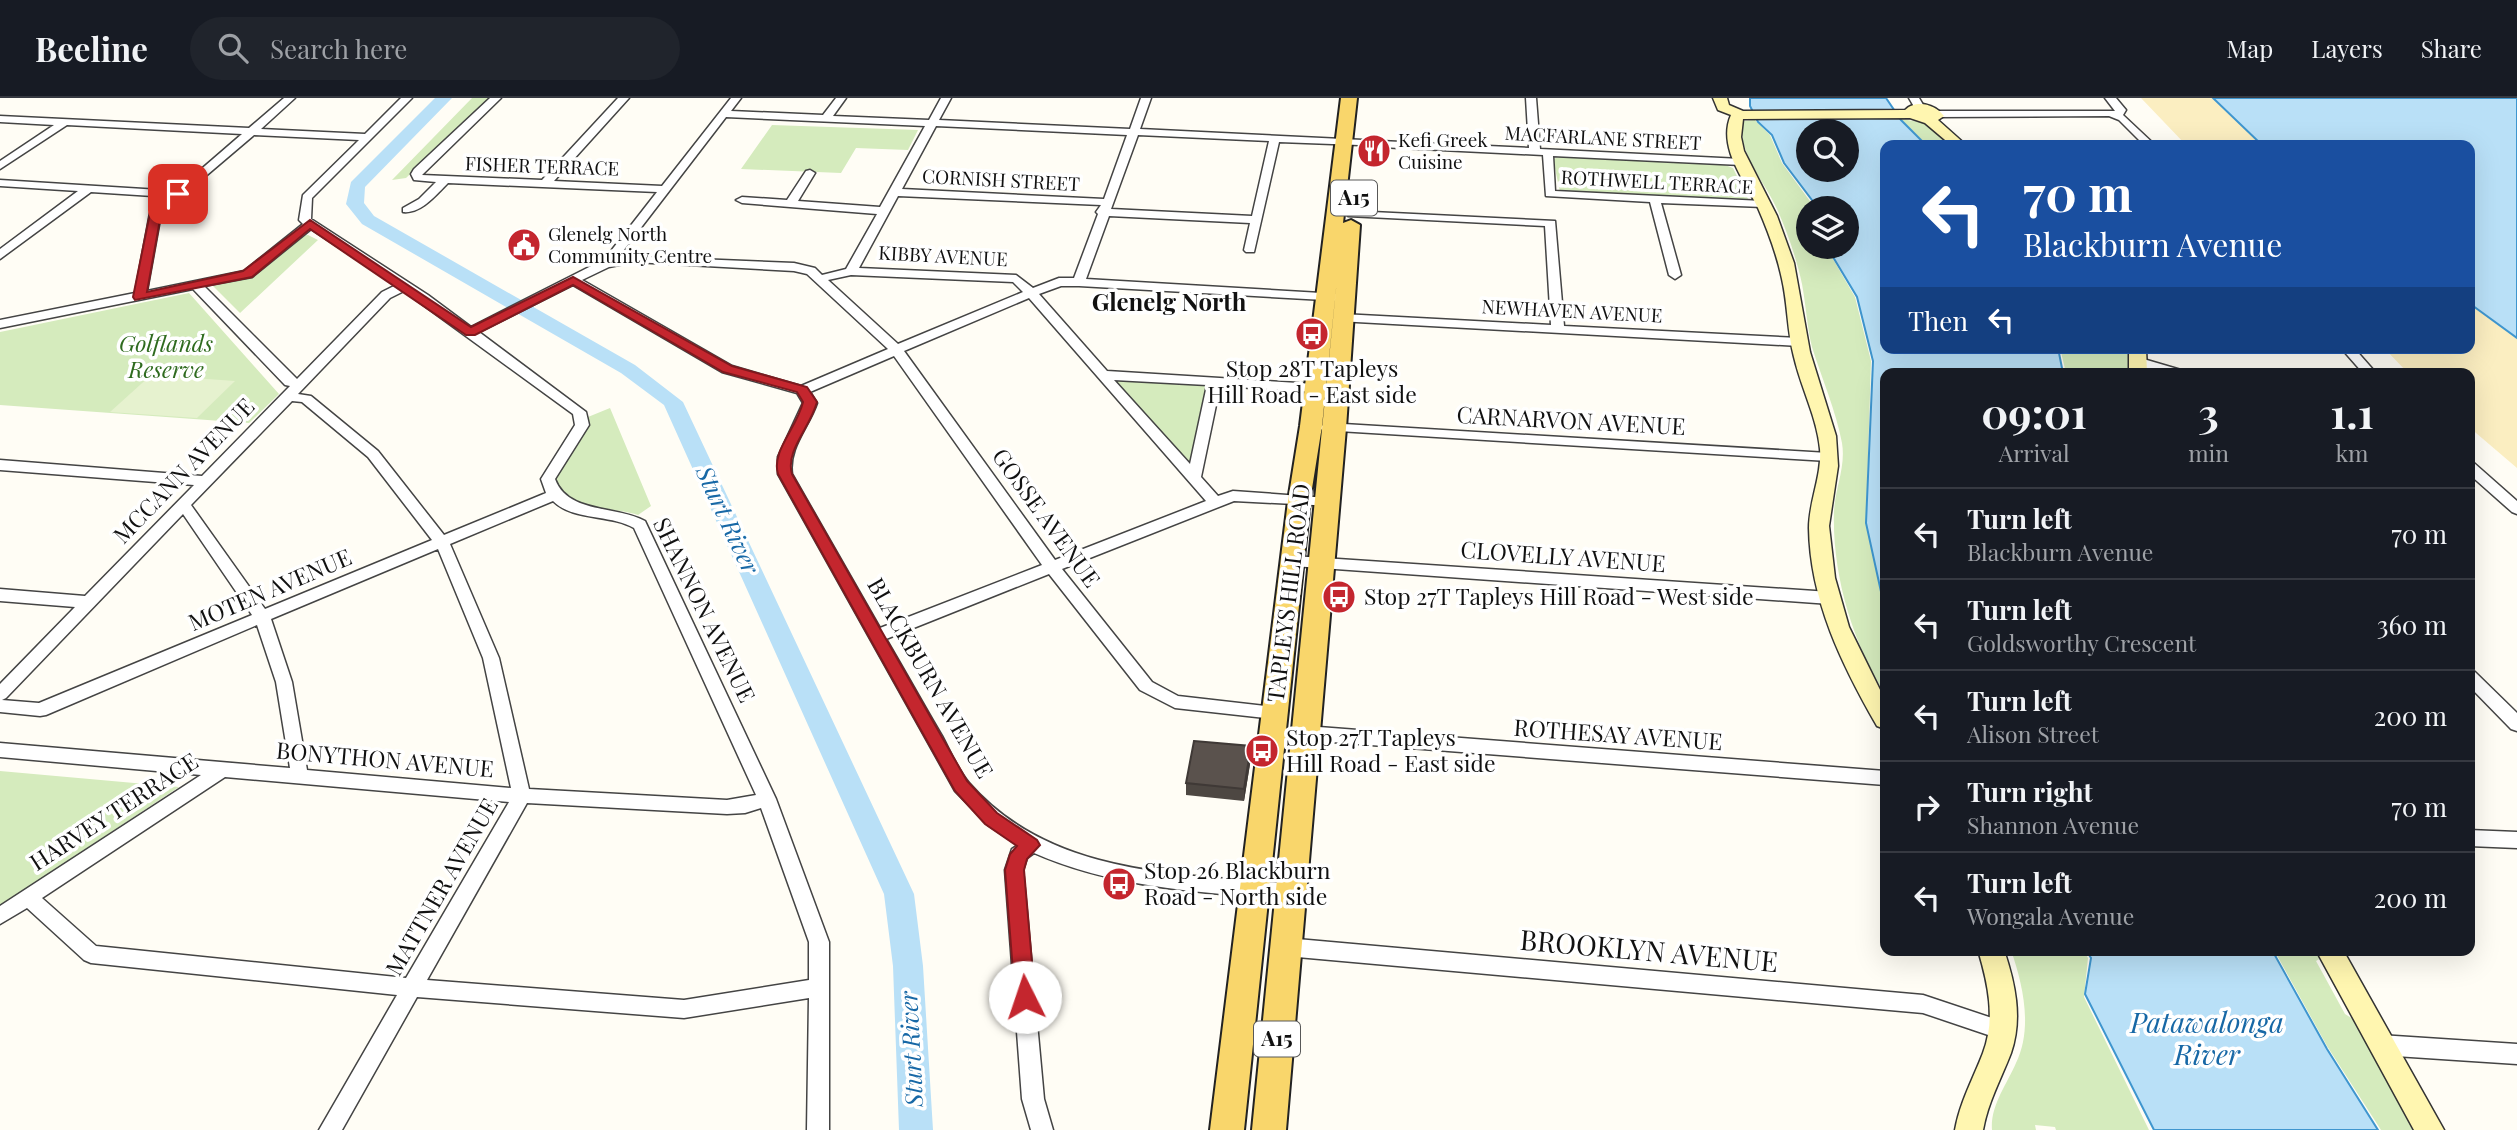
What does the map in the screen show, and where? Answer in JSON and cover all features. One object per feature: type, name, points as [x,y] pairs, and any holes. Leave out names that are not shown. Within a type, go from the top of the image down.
[{"type":"main road","name":"TAPLEYS HILL ROAD","points":[[1227,1130],[1314,388],[1337,305],[1352,214],[1349,98]]},
{"type":"main road","name":"TAPLEYS HILL ROAD","points":[[1269,1130],[1335,428],[1337,305],[1351,142],[1364,98]]},
{"type":"street","points":[[140,297],[156,213],[289,98]]},
{"type":"street","points":[[407,98],[307,197],[305,220],[470,332],[579,412],[582,425],[548,479],[553,495]]},
{"type":"street","name":"FISHER TERRACE","points":[[496,98],[418,171],[418,178],[664,189]]},
{"type":"street","points":[[545,184],[624,98]]},
{"type":"street","points":[[620,260],[617,251],[736,98]]},
{"type":"street","points":[[826,119],[841,98]]},
{"type":"street","points":[[851,271],[946,98]]},
{"type":"street","points":[[1079,282],[1104,207],[1146,98]]},
{"type":"street","points":[[1531,98],[1541,152]]},
{"type":"street","points":[[1720,98],[1723,107],[1745,114],[1919,111],[2102,113],[2118,115],[2145,140]]},
{"type":"street","points":[[2110,98],[2121,110],[2118,115]]},
{"type":"street","points":[[1919,111],[1953,140]]},
{"type":"street","points":[[723,114],[1351,142]]},
{"type":"street","points":[[1745,114],[1733,123],[1733,133],[1741,162],[1763,204],[1790,280],[1799,342],[1829,448],[1819,525],[1830,598],[1848,650],[1880,711]]},
{"type":"street","points":[[0,119],[368,137]]},
{"type":"street","points":[[0,166],[65,122]]},
{"type":"street","points":[[1250,250],[1275,138]]},
{"type":"street","name":"MACFARLANE STREET","points":[[1380,144],[1741,162]]},
{"type":"street","name":"ROTHWELL TERRACE","points":[[1541,152],[1550,194],[1763,204]]},
{"type":"street","points":[[791,203],[810,173]]},
{"type":"street","points":[[407,209],[423,201],[444,180]]},
{"type":"street","points":[[0,183],[178,194]]},
{"type":"street","points":[[0,255],[88,189]]},
{"type":"street","name":"CORNISH STREET","points":[[894,192],[1255,220]]},
{"type":"street","points":[[742,200],[884,211]]},
{"type":"street","points":[[1655,200],[1675,275]]},
{"type":"street","points":[[1352,214],[1551,223],[1558,329]]},
{"type":"street","points":[[0,324],[247,274],[310,224]]},
{"type":"street","points":[[470,332],[573,280],[620,260],[634,258],[794,267],[811,271],[819,279]]},
{"type":"street","name":"KIBBY AVENUE","points":[[819,279],[851,271],[1016,279],[1031,293],[1059,282],[1079,282],[1337,305]]},
{"type":"street","name":"GOSSE AVENUE","points":[[819,279],[897,350],[1052,567],[1146,687],[1175,702],[1275,713]]},
{"type":"street","points":[[573,280],[727,369],[802,390],[1031,293],[1215,502]]},
{"type":"street","name":"MATTNER AVENUE","points":[[196,285],[290,382],[294,390],[373,454],[442,542],[491,657],[522,796],[330,1130]]},
{"type":"street","name":"MCCANN AVENUE","points":[[0,694],[386,295],[404,286]]},
{"type":"street","name":"NEWHAVEN AVENUE","points":[[1337,305],[1558,329],[1799,342]]},
{"type":"street","points":[[2353,354],[2365,368]]},
{"type":"street","points":[[2138,361],[2160,368]]},
{"type":"street","points":[[1104,376],[1314,388]]},
{"type":"street","points":[[1194,477],[1214,382]]},
{"type":"street","name":"BLACKBURN AVENUE","points":[[802,390],[810,402],[806,420],[784,455],[782,463],[785,474],[961,786],[991,819],[1031,845],[1058,857],[1131,876],[1155,881],[1292,892]]},
{"type":"street","name":"CARNARVON AVENUE","points":[[1311,426],[1828,457]]},
{"type":"street","points":[[0,465],[206,481]]},
{"type":"street","points":[[2475,472],[2517,509]]},
{"type":"street","name":"MOTEN AVENUE","points":[[0,706],[40,710],[553,495]]},
{"type":"street","name":"SHANNON AVENUE","points":[[553,495],[571,507],[617,513],[640,525],[767,799],[819,942],[818,1130]]},
{"type":"street","points":[[877,636],[1233,496],[1328,503]]},
{"type":"street","points":[[184,505],[263,618],[284,682],[300,778]]},
{"type":"street","name":"CLOVELLY AVENUE","points":[[1293,561],[1830,598]]},
{"type":"street","points":[[0,595],[88,602]]},
{"type":"street","points":[[2475,682],[2517,724]]},
{"type":"street","name":"ROTHESAY AVENUE","points":[[1307,733],[1880,778]]},
{"type":"street","name":"BONYTHON AVENUE","points":[[0,750],[522,796],[727,807],[745,806],[767,799]]},
{"type":"street","name":"HARVEY TERRACE","points":[[0,916],[220,771]]},
{"type":"street","points":[[2475,838],[2517,840]]},
{"type":"street","points":[[1031,845],[1019,854],[1014,870],[1033,1099],[1042,1130]]},
{"type":"street","points":[[28,897],[90,954],[412,988],[684,1009],[820,987]]},
{"type":"street","name":"BROOKLYN AVENUE","points":[[1286,947],[1923,1003],[2003,1031]]},
{"type":"street","points":[[1969,1130],[1972,1109],[1997,1052],[2003,1031],[2003,995],[1993,956]]},
{"type":"street","points":[[2332,956],[2379,1045],[2430,1130]]},
{"type":"street","points":[[2379,1045],[2517,1054]]},
{"type":"green space","points":[[472,98],[491,98],[406,178],[392,180]]},
{"type":"green space","points":[[1901,119],[1926,123],[1946,140],[1922,140]]},
{"type":"green space","points":[[1755,120],[1770,135],[1782,163],[1806,196],[1796,196],[1796,259],[1833,259],[1855,297],[1871,361],[1866,523],[1880,589],[1880,686],[1854,630],[1836,559],[1834,512],[1843,461],[1842,443],[1833,407],[1812,347],[1802,284],[1791,246],[1777,209],[1748,155],[1742,132],[1743,121]]},
{"type":"green space","points":[[772,125],[918,130],[908,150],[856,148],[841,173],[741,169]]},
{"type":"green space","points":[[1559,157],[1725,165],[1733,168],[1749,201],[1560,192],[1553,159]]},
{"type":"green space","points":[[308,235],[318,240],[240,313],[213,286],[254,277],[300,236]]},
{"type":"green space","name":"Golflands Reserve","points":[[189,293],[279,394],[249,423],[0,405],[0,332]]},
{"type":"green space","points":[[2061,354],[2129,354],[2131,358],[2128,368],[2065,368]]},
{"type":"green space","points":[[151,375],[235,381],[197,418],[110,412]]},
{"type":"green space","points":[[1115,380],[1206,385],[1191,464]]},
{"type":"green space","points":[[610,408],[651,506],[638,515],[588,506],[565,497],[559,489],[556,477],[584,433],[588,417]]},
{"type":"green space","points":[[0,771],[179,787],[0,906]]},
{"type":"green space","points":[[2013,956],[2087,956],[2084,997],[2149,1130],[2056,1130],[2055,1127],[2035,1125],[2036,1130],[1992,1130],[1996,1104],[2016,1063],[2024,1036],[2024,1006]]},
{"type":"green space","points":[[2277,956],[2320,956],[2316,961],[2345,1014],[2353,1019],[2404,1110],[2419,1130],[2381,1130],[2327,1046]]},
{"type":"sand","points":[[2141,98],[2213,98],[2257,140],[2181,140]]},
{"type":"sand","points":[[2475,307],[2517,338],[2517,468],[2475,432],[2475,368],[2403,368],[2390,354],[2475,354]]},
{"type":"water","points":[[1750,98],[1886,98],[1901,120],[1921,140],[1880,140],[1880,354],[2059,354],[2062,368],[1880,368],[1880,587],[1866,523],[1873,361],[1857,297],[1834,259],[1859,259],[1859,196],[1809,196],[1798,182],[1859,182],[1859,119],[1796,119],[1796,179],[1784,163],[1772,135],[1758,122],[1750,106]]},
{"type":"water","points":[[2213,98],[2517,98],[2517,338],[2475,307],[2475,140],[2257,140]]},
{"type":"water","name":"Patawalonga River","points":[[2090,956],[2275,956],[2327,1049],[2378,1130],[2154,1130],[2085,994]]},
{"type":"building","points":[[1194,741],[1251,746],[1244,789],[1186,783]]},
{"type":"waterway","name":"Sturt River","points":[[444,98],[357,186],[355,204],[368,220],[628,369],[673,402],[899,894],[908,966],[916,1130]]},
{"type":"place","name":"Kefi Greek Cuisine","points":[[1374,151]]},
{"type":"place","name":"Glenelg North Community Centre","points":[[524,245]]},
{"type":"place","name":"Stop 28T Tapleys Hill Road - East side","points":[[1312,334]]},
{"type":"place","name":"Stop 27T Tapleys Hill Road - West side","points":[[1339,597]]},
{"type":"place","name":"Stop 27T Tapleys Hill Road - East side","points":[[1262,751]]},
{"type":"place","name":"Stop 26 Blackburn Road - North side","points":[[1119,884]]},
{"type":"district","name":"Glenelg North","points":[[1169,303]]},
{"type":"route","points":[[178,194],[156,213],[140,297],[247,274],[310,224],[424,298],[470,332],[573,280],[727,369],[802,390],[810,402],[806,420],[784,455],[782,463],[785,474],[961,786],[991,819],[1031,845],[1019,854],[1014,870],[1025,997]]}]
